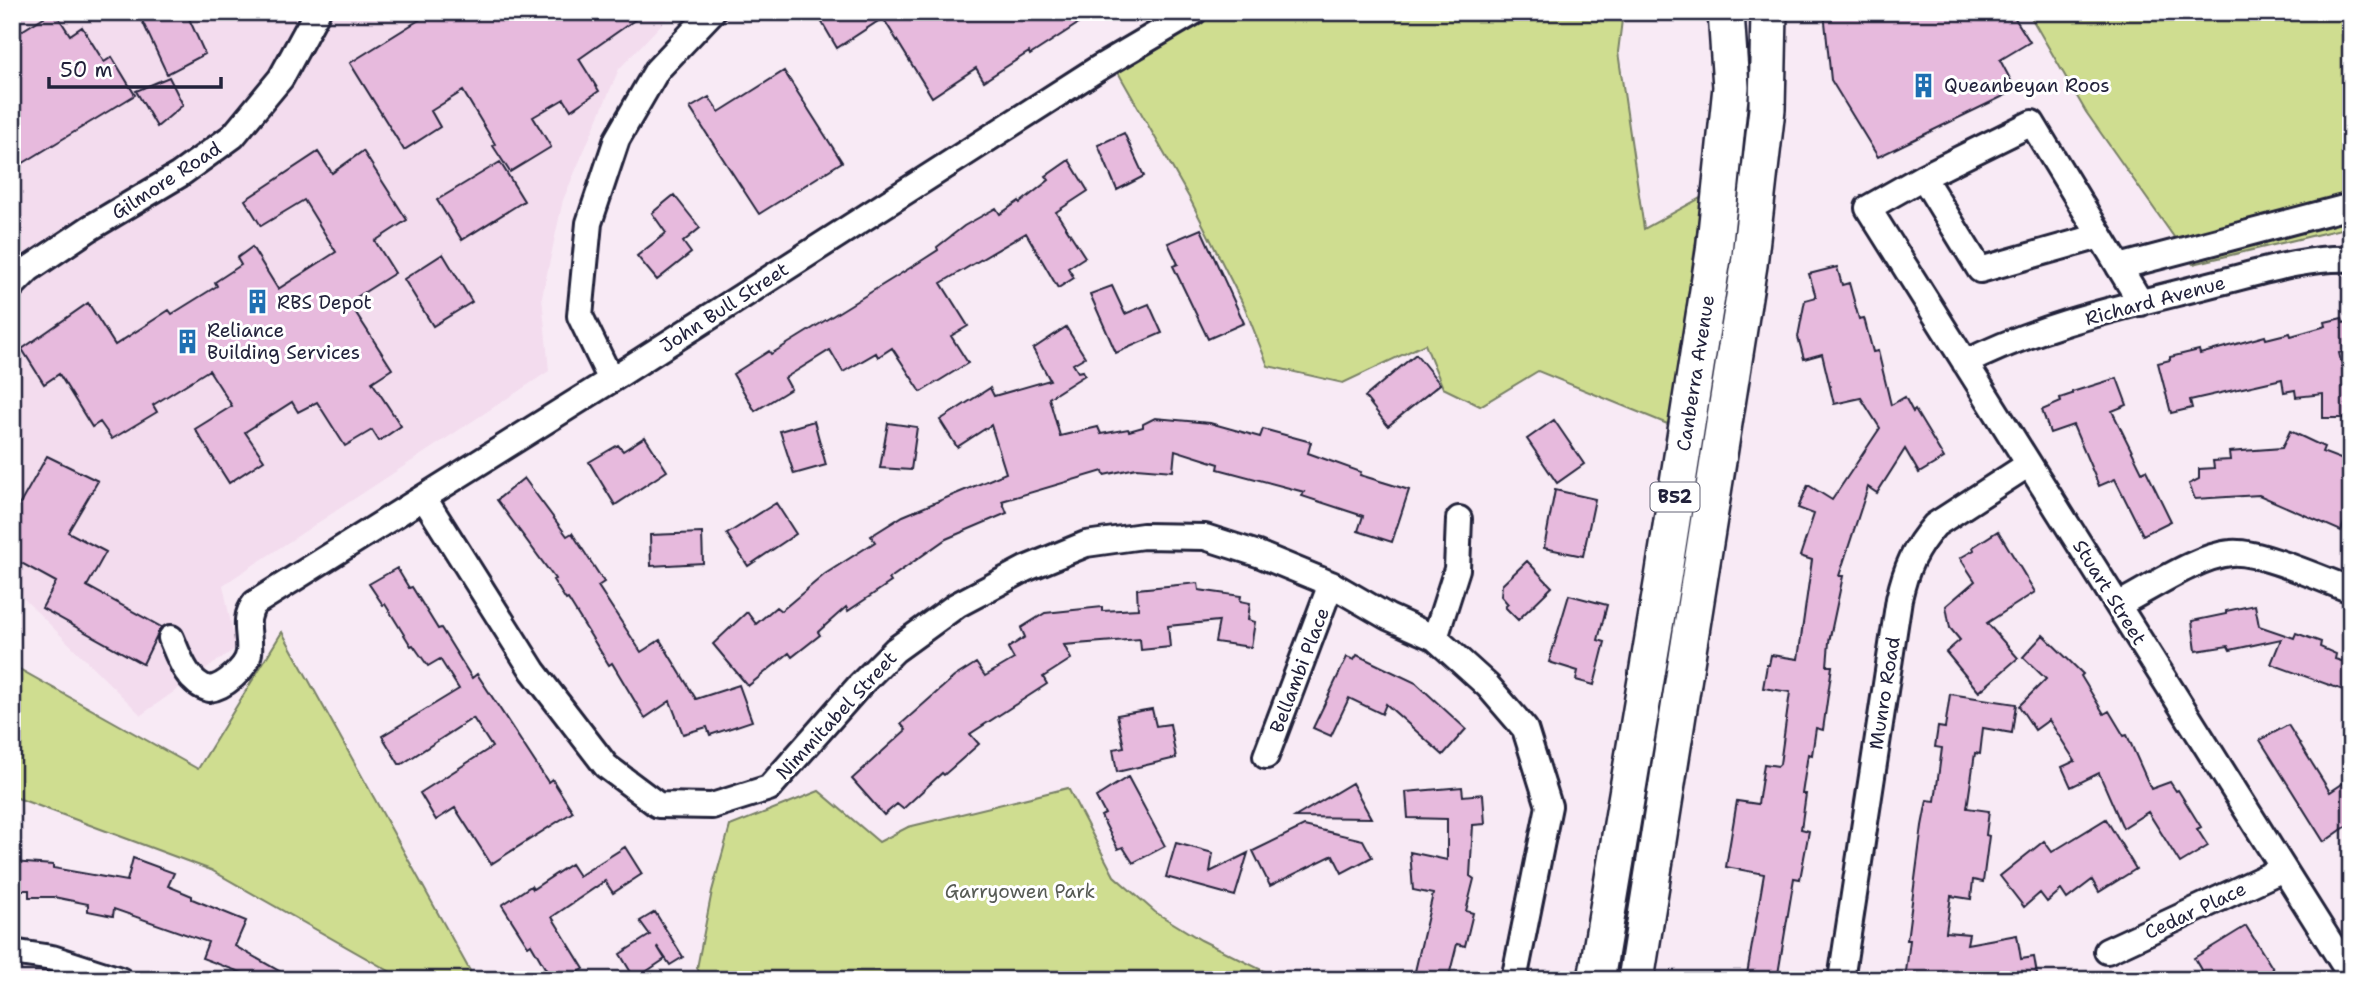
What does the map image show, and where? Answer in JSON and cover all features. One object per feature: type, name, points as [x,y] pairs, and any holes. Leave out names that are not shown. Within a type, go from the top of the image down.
[{"type":"highway","name":"Canberra Avenue","points":[[1596,980],[1714,252],[1731,87],[1726,12]]},
{"type":"highway","name":"Canberra Avenue","points":[[1636,980],[1749,265],[1767,108],[1769,12]]},
{"type":"street","name":"Gilmore Road","points":[[12,286],[29,268],[179,175],[233,136],[281,78],[317,12]]},
{"type":"street","points":[[611,380],[580,316],[589,223],[617,139],[657,71],[712,12]]},
{"type":"street","name":"John Bull Street","points":[[171,638],[191,677],[204,688],[218,688],[231,678],[248,657],[247,620],[255,603],[1189,13]]},
{"type":"street","points":[[2100,236],[1980,270],[1923,177],[2032,123],[2141,303]]},
{"type":"street","name":"Stuart Street","points":[[1923,177],[1868,208],[2351,976]]},
{"type":"street","points":[[2119,267],[2351,206]]},
{"type":"street","name":"Richard Avenue","points":[[1965,363],[2013,340],[2141,303],[2290,265],[2331,258],[2351,259]]},
{"type":"street","name":"Munro Road","points":[[1841,980],[1906,566],[1925,537],[1948,515],[2029,464]]},
{"type":"street","name":"Nimmitabel Street","points":[[424,498],[533,671],[606,766],[658,805],[712,806],[769,788],[859,685],[895,650],[957,605],[1025,569],[1086,544],[1143,536],[1205,537],[1258,554],[1331,584],[1388,617],[1435,638],[1488,685],[1525,729],[1549,806],[1514,980]]},
{"type":"street","points":[[1435,638],[1457,569],[1459,519]]},
{"type":"street","points":[[2118,605],[2211,557],[2234,552],[2256,556],[2351,590]]},
{"type":"street","name":"Bellambi Place","points":[[1266,756],[1331,584]]},
{"type":"street","name":"Cedar Place","points":[[2108,951],[2283,869]]},
{"type":"street","points":[[12,951],[52,958],[120,980]]},
{"type":"shaded area","points":[[12,12],[673,12],[619,69],[563,200],[542,297],[549,371],[223,585],[236,648],[141,715],[12,587]]},
{"type":"green space","points":[[1220,12],[1623,12],[1618,52],[1644,229],[1702,197],[1670,425],[1538,371],[1480,406],[1443,388],[1425,344],[1343,383],[1268,366],[1245,308],[1190,199],[1115,67]]},
{"type":"green space","points":[[2028,12],[2351,12],[2351,228],[2193,264],[2086,112]]},
{"type":"green space","points":[[282,632],[475,980],[405,980],[211,870],[12,796],[12,665],[198,769]]},
{"type":"green space","name":"Garryowen Park","points":[[1068,788],[1114,876],[1155,912],[1201,940],[1282,980],[704,980],[697,968],[712,891],[730,826],[819,791],[879,842],[908,827]]},
{"type":"building","points":[[55,12],[70,35],[82,27],[104,62],[112,57],[135,95],[20,165],[12,153],[12,37]]},
{"type":"building","points":[[138,12],[186,12],[205,54],[167,74]]},
{"type":"building","points":[[432,12],[646,12],[579,59],[599,91],[571,110],[564,99],[533,117],[551,147],[510,172],[463,91],[431,111],[440,127],[404,150],[350,63]]},
{"type":"building","points":[[816,12],[1096,12],[984,81],[976,68],[932,97],[883,18],[837,48]]},
{"type":"building","name":"Queanbeyan Roos","points":[[1824,12],[2011,12],[2030,42],[2000,60],[2016,90],[1878,157],[1831,80]]},
{"type":"building","points":[[784,71],[842,162],[759,214],[690,108],[709,97],[719,112]]},
{"type":"building","points":[[169,77],[183,105],[157,127],[136,91]]},
{"type":"building","points":[[1124,133],[1144,176],[1117,190],[1098,145]]},
{"type":"building","points":[[363,151],[407,220],[375,241],[395,273],[349,302],[392,369],[372,382],[401,426],[379,441],[372,430],[345,446],[317,402],[298,412],[292,402],[245,432],[264,460],[229,483],[195,429],[232,406],[209,370],[153,405],[157,412],[112,439],[100,422],[92,427],[59,374],[44,384],[22,349],[88,303],[115,345],[169,310],[172,314],[217,286],[215,282],[241,265],[237,258],[252,247],[278,289],[336,252],[304,200],[261,226],[245,200],[318,152],[332,173]]},
{"type":"building","points":[[1069,160],[1088,191],[1056,212],[1085,257],[1068,268],[1074,278],[1058,288],[1026,233],[941,283],[968,326],[951,336],[968,363],[921,392],[892,348],[878,357],[876,353],[843,372],[830,350],[785,378],[791,389],[755,411],[733,374],[769,351],[771,354],[918,263],[938,250],[937,247],[964,226],[996,208],[1000,214],[1019,201],[1020,203],[1049,180],[1046,176]]},
{"type":"building","points":[[500,162],[524,201],[462,240],[437,200]]},
{"type":"building","points":[[674,195],[700,228],[683,242],[691,253],[657,280],[637,256],[666,233],[652,213]]},
{"type":"building","points":[[1201,229],[1244,323],[1208,339],[1173,266],[1178,264],[1168,243]]},
{"type":"building","points":[[443,254],[472,302],[433,326],[404,279]]},
{"type":"building","points":[[1837,267],[1842,285],[1849,283],[1859,319],[1864,318],[1873,352],[1878,351],[1891,405],[1905,397],[1944,458],[1919,473],[1905,449],[1877,493],[1868,487],[1839,576],[1843,576],[1829,642],[1827,666],[1832,666],[1823,730],[1816,728],[1812,755],[1808,754],[1802,794],[1806,794],[1801,829],[1809,831],[1800,879],[1794,878],[1777,980],[1746,980],[1764,874],[1726,867],[1737,801],[1758,804],[1764,764],[1780,764],[1790,692],[1763,688],[1771,655],[1798,659],[1812,560],[1800,556],[1814,514],[1798,508],[1808,485],[1832,500],[1880,428],[1861,398],[1834,404],[1822,354],[1804,359],[1798,337],[1805,300],[1816,297],[1809,274]]},
{"type":"building","points":[[1112,286],[1125,314],[1149,304],[1162,333],[1116,353],[1090,294]]},
{"type":"building","points":[[2342,318],[2343,323],[2351,321],[2351,350],[2339,353],[2351,402],[2351,418],[2323,418],[2323,394],[2296,397],[2295,390],[2284,392],[2282,379],[2190,400],[2192,408],[2171,413],[2158,363],[2170,360],[2170,357],[2199,350],[2200,354],[2265,336],[2266,339],[2290,333],[2291,336],[2326,326],[2325,322]]},
{"type":"building","points":[[1066,327],[1085,357],[1073,364],[1078,372],[1083,371],[1085,375],[1049,398],[1060,436],[1098,427],[1101,434],[1129,431],[1143,427],[1143,424],[1155,418],[1210,423],[1260,437],[1263,429],[1311,442],[1308,453],[1361,472],[1360,475],[1409,490],[1392,542],[1358,531],[1363,516],[1302,496],[1304,492],[1218,469],[1219,464],[1175,450],[1173,471],[1136,468],[1104,475],[1103,471],[1002,501],[1007,513],[946,539],[889,579],[891,582],[848,611],[846,607],[818,632],[820,635],[792,657],[789,653],[748,686],[713,644],[747,612],[756,624],[776,607],[781,611],[825,574],[875,542],[871,536],[903,516],[1006,473],[991,425],[957,447],[940,420],[990,388],[994,396],[1050,380],[1033,349]]},
{"type":"building","points":[[1416,354],[1440,384],[1388,426],[1365,397]]},
{"type":"building","points":[[2117,378],[2127,405],[2112,411],[2142,472],[2146,470],[2171,521],[2143,535],[2115,479],[2099,486],[2073,425],[2050,433],[2042,410],[2061,402],[2060,398],[2072,392]]},
{"type":"building","points":[[1554,420],[1584,464],[1557,483],[1527,439]]},
{"type":"building","points":[[814,421],[826,465],[794,474],[780,431]]},
{"type":"building","points":[[888,423],[917,427],[911,470],[880,468]]},
{"type":"building","points":[[2290,431],[2324,447],[2322,452],[2351,463],[2351,504],[2341,531],[2259,495],[2195,499],[2189,484],[2199,479],[2199,469],[2214,468],[2213,461],[2230,460],[2229,452],[2282,448]]},
{"type":"building","points":[[645,437],[667,471],[615,505],[589,462],[618,445],[623,451]]},
{"type":"building","points":[[47,456],[98,481],[68,532],[106,552],[87,586],[161,627],[143,664],[42,608],[56,582],[12,558],[12,518]]},
{"type":"building","points":[[524,478],[567,536],[572,533],[604,582],[598,586],[641,652],[660,640],[696,699],[739,685],[752,721],[710,735],[707,727],[683,734],[670,701],[645,718],[612,663],[609,665],[553,580],[555,579],[497,500]]},
{"type":"building","points":[[1555,490],[1595,499],[1583,556],[1544,548]]},
{"type":"building","points":[[776,503],[796,534],[748,566],[727,534]]},
{"type":"building","points":[[1998,531],[2035,592],[1987,623],[2018,658],[1979,692],[1946,652],[1960,640],[1950,628],[1946,606],[1975,581],[1960,558]]},
{"type":"building","points":[[702,533],[703,563],[651,566],[650,535]]},
{"type":"building","points":[[1527,561],[1552,587],[1518,620],[1505,607],[1508,604],[1501,596],[1502,585]]},
{"type":"building","points":[[397,568],[438,629],[441,628],[472,678],[477,674],[548,782],[552,779],[573,812],[491,864],[455,808],[436,820],[420,793],[492,747],[473,718],[402,764],[399,764],[382,736],[459,689],[440,659],[428,666],[413,645],[411,646],[369,584]]},
{"type":"building","points":[[1198,583],[1199,590],[1241,596],[1240,601],[1250,603],[1248,620],[1255,622],[1251,647],[1215,642],[1219,621],[1168,626],[1170,647],[1141,650],[1140,639],[1064,645],[1071,659],[1043,677],[1047,684],[970,734],[979,744],[903,809],[897,804],[884,815],[852,779],[906,730],[901,724],[954,677],[976,663],[985,676],[1014,659],[1008,648],[1025,637],[1021,628],[1045,613],[1102,607],[1102,611],[1138,609],[1137,589]]},
{"type":"building","points":[[1569,595],[1607,605],[1598,640],[1605,642],[1594,685],[1576,680],[1578,671],[1549,662]]},
{"type":"building","points":[[2255,605],[2259,626],[2294,638],[2296,633],[2321,642],[2320,647],[2336,654],[2335,659],[2351,664],[2343,690],[2271,664],[2281,639],[2230,650],[2228,646],[2196,651],[2192,621]]},
{"type":"building","points":[[2043,635],[2083,674],[2081,676],[2104,714],[2109,711],[2124,736],[2127,735],[2151,789],[2170,782],[2176,791],[2178,790],[2201,827],[2197,829],[2208,846],[2180,863],[2148,812],[2123,828],[2099,773],[2071,787],[2062,767],[2075,761],[2049,720],[2035,730],[2019,706],[2046,679],[2023,657]]},
{"type":"building","points":[[1357,655],[1416,683],[1466,729],[1443,755],[1386,704],[1382,714],[1349,698],[1331,736],[1313,728],[1347,657],[1354,660]]},
{"type":"building","points":[[1950,694],[2016,704],[2012,733],[1983,728],[1980,754],[1975,753],[1967,808],[1989,811],[1986,835],[1989,836],[1983,882],[1973,880],[1971,899],[1951,896],[1946,932],[1969,934],[1967,944],[2017,935],[2021,959],[2034,957],[2038,980],[1905,980],[1910,940],[1907,940],[1922,826],[1927,800],[1935,801],[1942,748],[1935,747],[1938,727],[1945,728]]},
{"type":"building","points":[[1152,709],[1156,726],[1170,724],[1176,758],[1117,772],[1113,749],[1124,747],[1117,715]]},
{"type":"building","points":[[2288,725],[2330,792],[2351,778],[2351,823],[2324,842],[2260,740]]},
{"type":"building","points":[[1128,777],[1165,846],[1133,863],[1123,847],[1118,849],[1101,816],[1105,814],[1096,797]]},
{"type":"building","points":[[1352,783],[1371,818],[1295,817]]},
{"type":"building","points":[[1462,787],[1463,796],[1483,794],[1485,824],[1473,825],[1470,876],[1474,879],[1466,911],[1473,913],[1465,946],[1457,944],[1448,980],[1413,980],[1433,894],[1413,890],[1410,852],[1447,860],[1447,819],[1408,818],[1406,792]]},
{"type":"building","points":[[2106,819],[2136,869],[2099,892],[2092,880],[2067,899],[2061,890],[2047,902],[2040,893],[2024,907],[2000,876],[2044,841],[2052,852]]},
{"type":"building","points":[[1304,826],[1363,840],[1372,857],[1342,873],[1333,855],[1270,886],[1253,851]]},
{"type":"building","points":[[1176,843],[1213,853],[1210,872],[1248,853],[1235,896],[1166,877]]},
{"type":"building","points":[[625,847],[642,874],[613,893],[605,881],[552,917],[584,969],[577,973],[582,980],[552,980],[531,944],[528,946],[502,905],[571,864],[579,876]]},
{"type":"building","points":[[133,858],[174,873],[168,886],[246,921],[235,946],[295,980],[246,980],[248,975],[202,958],[208,942],[114,909],[113,916],[88,911],[88,904],[54,897],[29,897],[29,890],[12,890],[12,862],[53,865],[53,868],[127,881]]},
{"type":"building","points":[[655,912],[683,957],[670,965],[657,946],[665,959],[635,979],[620,954],[650,935],[640,921]]},
{"type":"building","points":[[2246,926],[2280,980],[2233,980],[2229,973],[2218,980],[2207,980],[2194,958]]},
{"type":"place","name":"Queanbeyan Roos","points":[[1924,85]]},
{"type":"place","name":"RBS Depot","points":[[257,302]]},
{"type":"place","name":"Reliance Building Services","points":[[187,341]]}]
